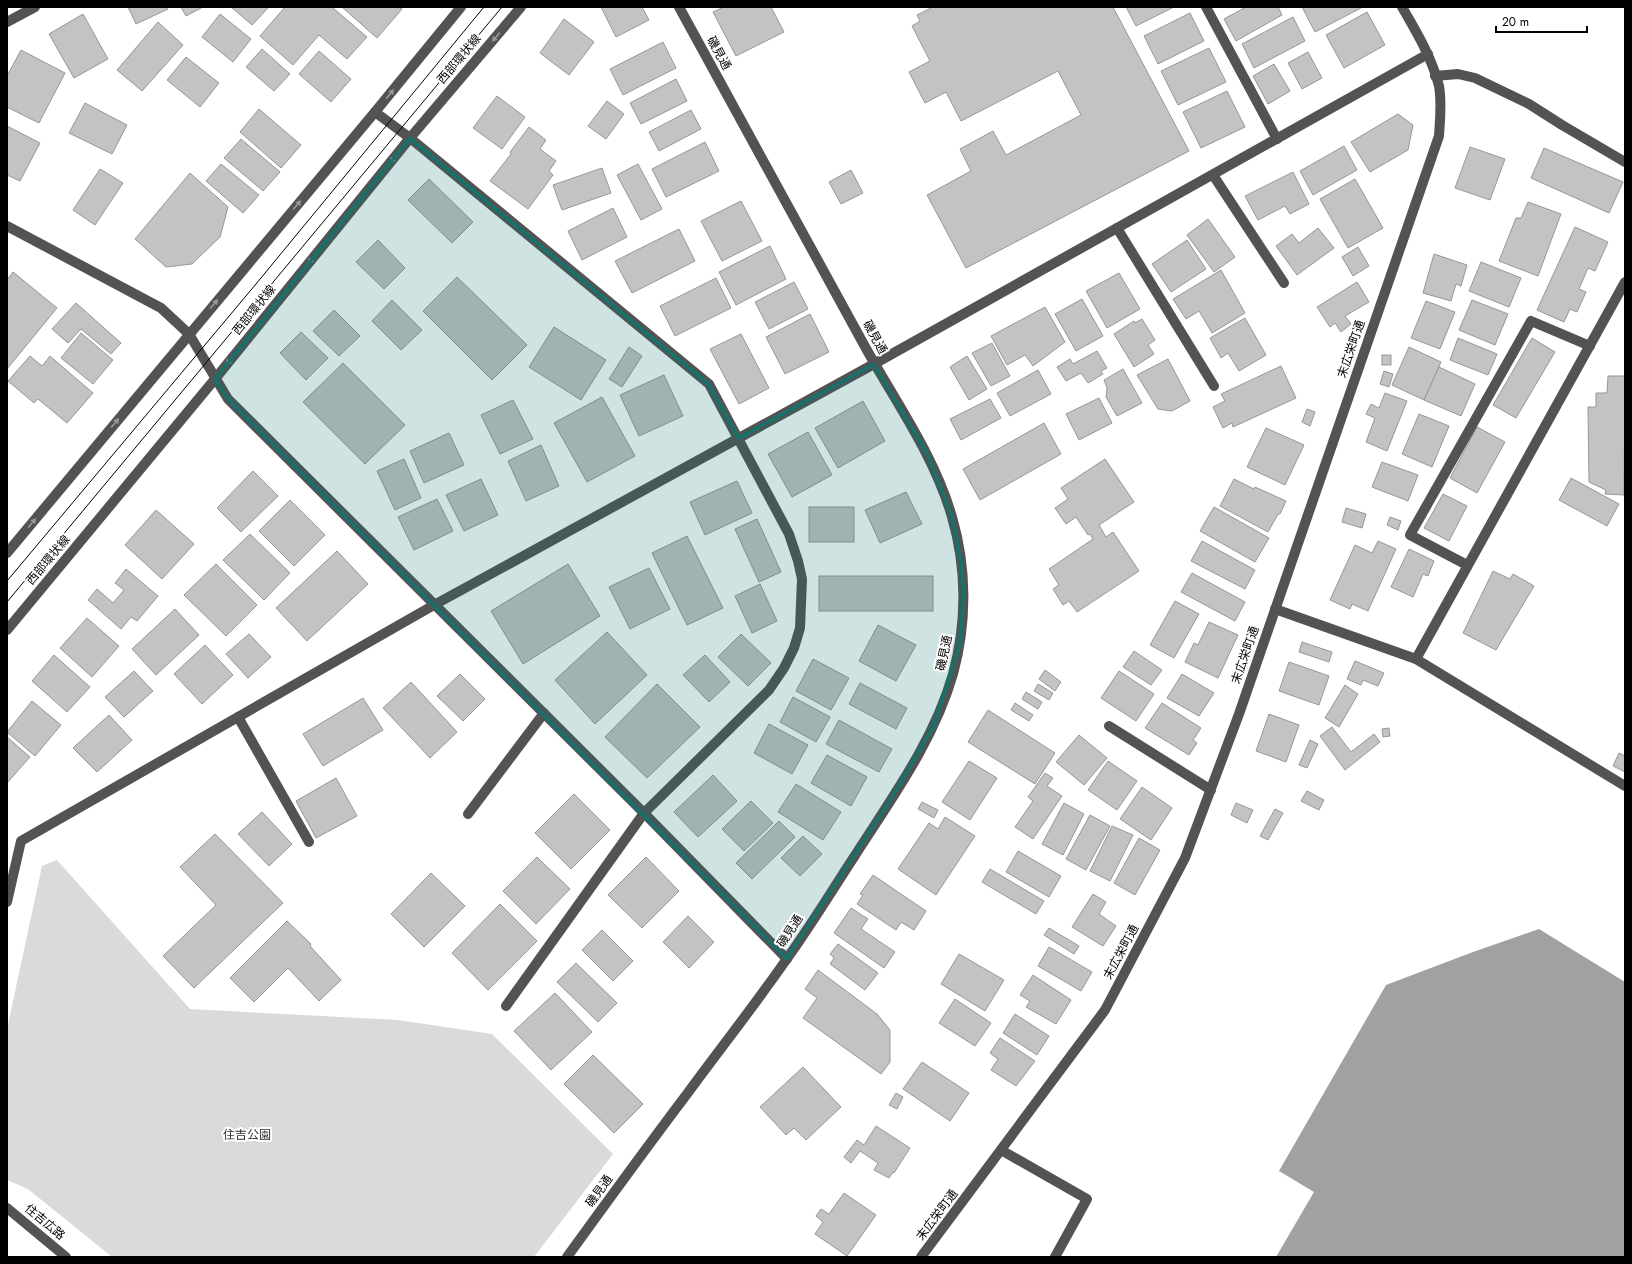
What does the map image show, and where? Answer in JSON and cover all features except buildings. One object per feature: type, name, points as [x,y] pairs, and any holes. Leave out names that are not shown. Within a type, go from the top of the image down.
[{"type":"street","points":[[7,22],[35,7]]},
{"type":"street","points":[[7,553],[375,112],[460,7]]},
{"type":"street","name":"西部環状線","points":[[7,630],[215,379],[410,138],[521,7]]},
{"type":"street","name":"磯見通","points":[[567,1257],[665,1122],[787,959],[916,759],[934,726],[944,701],[960,646],[963,622],[964,592],[961,560],[953,518],[943,489],[928,454],[874,364],[679,7]]},
{"type":"street","points":[[1206,7],[1277,139]]},
{"type":"street","name":"末広栄町通","points":[[921,1257],[1105,1010],[1185,858],[1211,790],[1275,609],[1438,136],[1440,110],[1439,87],[1428,54],[1402,7]]},
{"type":"street","points":[[7,902],[21,841],[434,605],[874,364],[1428,54]]},
{"type":"street","points":[[1435,76],[1458,74],[1475,78],[1529,104],[1562,126],[1625,162]]},
{"type":"street","points":[[375,112],[410,138],[709,384],[789,534],[802,579],[800,628],[794,648],[784,668],[769,690],[644,813],[506,1006]]},
{"type":"street","points":[[1213,175],[1284,283]]},
{"type":"street","points":[[7,238],[10,228],[161,308],[189,334],[228,399],[644,813],[787,959]]},
{"type":"street","points":[[1117,228],[1214,386]]},
{"type":"street","points":[[1416,658],[1625,282]]},
{"type":"street","points":[[1467,565],[1410,535],[1530,321],[1590,346]]},
{"type":"street","points":[[1275,609],[1416,658],[1625,786]]},
{"type":"street","points":[[468,814],[544,713]]},
{"type":"street","points":[[238,717],[309,842]]},
{"type":"street","points":[[1109,726],[1211,790]]},
{"type":"street","points":[[1001,1150],[1087,1199],[1055,1257]]},
{"type":"street","name":"住吉広路","points":[[7,1208],[66,1257]]},
{"type":"highlighted area","points":[[410,138],[709,384],[739,438],[874,364],[928,454],[953,518],[961,560],[964,592],[960,646],[934,726],[891,800],[787,959],[228,399],[215,379]]},
{"type":"green space","name":"住吉公園","points":[[57,860],[190,1009],[398,1020],[492,1034],[613,1154],[534,1257],[112,1257],[28,1189],[7,1180],[7,1029],[42,866]]},
{"type":"shaded area","points":[[1539,929],[1625,982],[1625,1257],[1276,1257],[1314,1192],[1279,1171],[1386,985]]},
{"type":"tram line","points":[[7,581],[256,284],[484,7]]},
{"type":"tram line","points":[[7,602],[502,7]]}]
